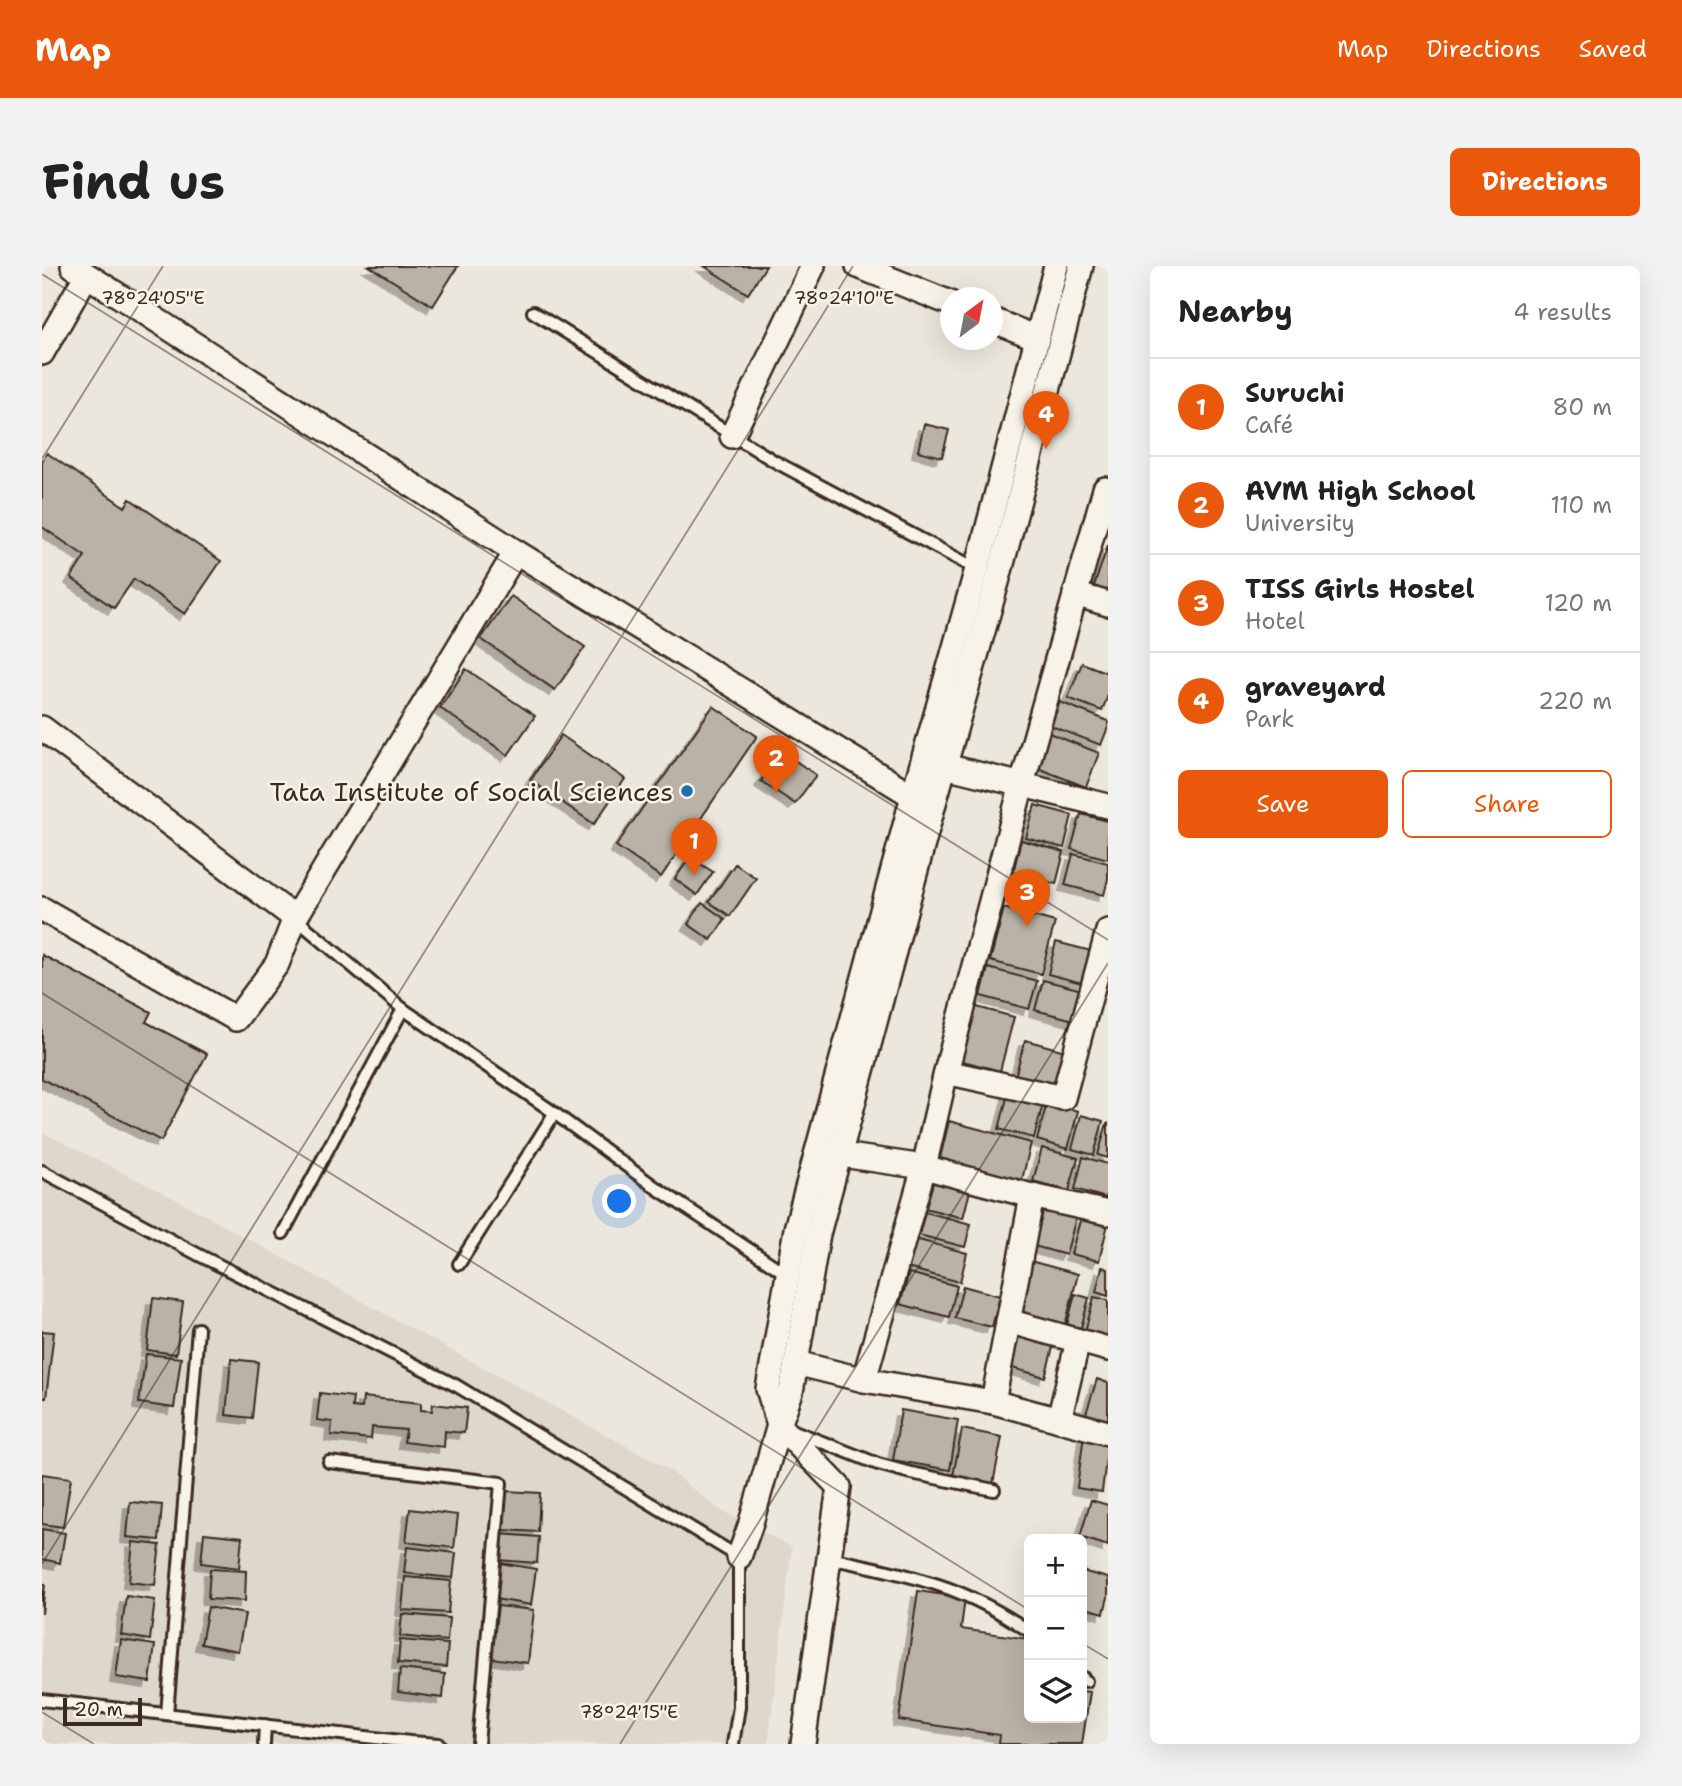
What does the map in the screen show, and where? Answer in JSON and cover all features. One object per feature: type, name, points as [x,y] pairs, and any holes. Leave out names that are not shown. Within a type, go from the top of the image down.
[{"type":"street","points":[[732,436],[814,266]]},
{"type":"street","points":[[924,799],[945,766],[1037,338],[1056,266]]},
{"type":"street","points":[[739,1557],[791,1392],[829,1153],[988,572],[1081,266]]},
{"type":"street","points":[[863,267],[940,299]]},
{"type":"street","points":[[42,353],[80,271],[516,552],[924,799]]},
{"type":"street","points":[[1003,324],[1037,338]]},
{"type":"street","points":[[864,1380],[924,1167],[946,1072],[1022,784],[1105,489]]},
{"type":"street","points":[[42,909],[236,1019],[277,964],[295,918],[516,552]]},
{"type":"street","points":[[1075,594],[1108,604]]},
{"type":"street","points":[[42,728],[295,918]]},
{"type":"street","points":[[945,766],[1108,806]]},
{"type":"street","points":[[946,1072],[1063,1098],[1108,930]]},
{"type":"street","points":[[829,1153],[924,1167],[1108,1213]]},
{"type":"street","points":[[803,1744],[839,1487],[779,1425],[768,1390],[796,1229],[829,1153]]},
{"type":"street","points":[[993,1402],[1032,1196]]},
{"type":"street","points":[[1008,1321],[1108,1349]]},
{"type":"street","points":[[1059,1420],[1078,1341]]},
{"type":"street","points":[[796,1363],[864,1380],[993,1402],[1108,1433]]},
{"type":"lane","points":[[533,312],[774,461],[988,572]]},
{"type":"lane","points":[[295,918],[403,1009],[655,1187],[788,1275]]},
{"type":"lane","points":[[283,1233],[403,1009]]},
{"type":"lane","points":[[459,1264],[554,1114]]},
{"type":"lane","points":[[42,1171],[199,1255],[457,1386],[739,1557],[739,1707],[733,1744]]},
{"type":"lane","points":[[167,1714],[198,1329]]},
{"type":"lane","points":[[779,1425],[878,1464],[995,1490]]},
{"type":"lane","points":[[329,1462],[501,1483],[478,1744]]},
{"type":"lane","points":[[829,1558],[927,1581],[1007,1616],[1024,1628]]},
{"type":"lane","points":[[42,1700],[410,1743],[439,1744]]},
{"type":"lane","points":[[264,1744],[265,1725]]},
{"type":"shaded area","points":[[42,1132],[172,1197],[668,1469],[717,1508],[792,1547],[768,1744],[42,1744]]},
{"type":"building","points":[[369,266],[458,266],[433,306]]},
{"type":"building","points":[[704,266],[766,266],[748,294]]},
{"type":"building","points":[[924,424],[949,430],[942,457],[918,451]]},
{"type":"building","points":[[47,453],[125,507],[130,499],[221,561],[185,614],[134,579],[114,608],[71,578],[85,556],[42,527],[42,461]]},
{"type":"building","points":[[1108,545],[1108,598],[1092,592]]},
{"type":"building","points":[[511,596],[585,647],[555,690],[481,639]]},
{"type":"building","points":[[1082,663],[1108,673],[1108,695],[1102,711],[1068,698]]},
{"type":"building","points":[[466,669],[535,716],[508,755],[440,708]]},
{"type":"building","points":[[1060,702],[1108,721],[1101,745],[1051,726]]},
{"type":"building","name":"Tata Institute of Social Sciences","points":[[713,706],[757,736],[661,877],[616,846]]},
{"type":"building","points":[[1049,733],[1099,753],[1086,787],[1035,767]]},
{"type":"building","points":[[561,735],[625,779],[594,824],[530,780]]},
{"type":"building","points":[[781,751],[816,775],[795,804],[761,781]]},
{"type":"building","points":[[1035,805],[1072,815],[1064,848],[1026,838]]},
{"type":"building","points":[[1081,814],[1108,821],[1108,859],[1071,849]]},
{"type":"building","points":[[1021,840],[1064,852],[1056,884],[1013,873]]},
{"type":"building","points":[[1073,854],[1108,863],[1104,895],[1065,885]]},
{"type":"building","points":[[690,857],[713,872],[697,895],[675,879]]},
{"type":"building","points":[[735,864],[756,878],[730,916],[709,902]]},
{"type":"building","points":[[702,903],[725,919],[711,940],[688,924]]},
{"type":"building","points":[[1004,908],[1055,922],[1041,974],[990,961]]},
{"type":"building","points":[[1056,942],[1091,951],[1082,983],[1048,974]]},
{"type":"building","points":[[42,955],[151,1012],[146,1022],[207,1054],[161,1141],[42,1079]]},
{"type":"building","points":[[988,968],[1037,981],[1029,1009],[981,996]]},
{"type":"building","points":[[1043,980],[1082,990],[1074,1020],[1035,1010]]},
{"type":"building","points":[[973,1006],[1014,1017],[1000,1071],[959,1060]]},
{"type":"building","points":[[1025,1040],[1069,1052],[1060,1088],[1015,1077]]},
{"type":"building","points":[[1009,1090],[1044,1100],[1034,1138],[999,1129]]},
{"type":"building","points":[[1047,1103],[1078,1111],[1068,1149],[1037,1140]]},
{"type":"building","points":[[1081,1115],[1103,1121],[1094,1155],[1072,1149]]},
{"type":"building","points":[[949,1121],[1031,1143],[1021,1184],[939,1162]]},
{"type":"building","points":[[1108,1123],[1108,1158],[1098,1155]]},
{"type":"building","points":[[1042,1148],[1078,1158],[1069,1191],[1033,1181]]},
{"type":"building","points":[[1083,1157],[1108,1164],[1106,1198],[1075,1189]]},
{"type":"building","points":[[934,1177],[971,1187],[963,1218],[925,1208]]},
{"type":"building","points":[[1044,1208],[1076,1217],[1066,1255],[1034,1246]]},
{"type":"building","points":[[925,1212],[971,1224],[965,1247],[919,1235]]},
{"type":"building","points":[[1081,1217],[1108,1224],[1099,1261],[1071,1254]]},
{"type":"building","points":[[915,1239],[967,1253],[960,1282],[907,1268]]},
{"type":"building","points":[[1030,1261],[1078,1274],[1065,1326],[1016,1314]]},
{"type":"building","points":[[1102,1267],[1108,1269],[1108,1296],[1096,1292]]},
{"type":"building","points":[[909,1273],[957,1286],[949,1317],[900,1304]]},
{"type":"building","points":[[963,1286],[1000,1296],[992,1327],[955,1318]]},
{"type":"building","points":[[1075,1294],[1089,1298],[1081,1328],[1067,1325]]},
{"type":"building","points":[[1094,1297],[1108,1300],[1108,1338],[1085,1332]]},
{"type":"building","points":[[153,1298],[183,1302],[176,1354],[147,1350]]},
{"type":"building","points":[[42,1331],[54,1332],[46,1398],[42,1398]]},
{"type":"building","points":[[1019,1331],[1055,1340],[1045,1377],[1009,1367]]},
{"type":"building","points":[[146,1354],[181,1358],[174,1408],[139,1403]]},
{"type":"building","points":[[231,1359],[258,1362],[252,1418],[226,1415]]},
{"type":"building","points":[[1097,1379],[1108,1383],[1108,1428],[1084,1420]]},
{"type":"building","points":[[320,1393],[353,1397],[352,1407],[362,1408],[363,1397],[421,1403],[421,1410],[432,1411],[433,1404],[467,1408],[464,1433],[445,1431],[444,1447],[404,1442],[406,1430],[372,1427],[371,1439],[331,1435],[332,1422],[317,1420]]},
{"type":"building","points":[[901,1410],[958,1420],[950,1470],[893,1460]]},
{"type":"building","points":[[962,1429],[1002,1437],[993,1484],[953,1476]]},
{"type":"building","points":[[1084,1434],[1108,1443],[1102,1492],[1077,1488]]},
{"type":"building","points":[[42,1474],[71,1478],[63,1527],[42,1524]]},
{"type":"building","points":[[506,1491],[540,1493],[538,1532],[504,1530]]},
{"type":"building","points":[[1091,1500],[1108,1505],[1108,1546],[1087,1539],[1087,1534],[1081,1534]]},
{"type":"building","points":[[130,1502],[162,1505],[159,1540],[127,1537]]},
{"type":"building","points":[[410,1509],[458,1515],[454,1548],[406,1542]]},
{"type":"building","points":[[42,1529],[65,1533],[60,1563],[42,1559]]},
{"type":"building","points":[[204,1533],[242,1537],[239,1568],[201,1563]]},
{"type":"building","points":[[499,1534],[539,1537],[537,1563],[497,1560]]},
{"type":"building","points":[[133,1542],[160,1545],[155,1585],[129,1582]]},
{"type":"building","points":[[407,1547],[456,1553],[453,1578],[404,1573]]},
{"type":"building","points":[[500,1563],[536,1569],[531,1605],[495,1599]]},
{"type":"building","points":[[210,1569],[246,1571],[245,1601],[208,1599]]},
{"type":"building","points":[[1087,1572],[1108,1578],[1108,1597],[1104,1613],[1087,1608]]},
{"type":"building","points":[[405,1577],[451,1581],[448,1613],[402,1610]]},
{"type":"building","points":[[42,1584],[45,1584],[42,1614]]},
{"type":"building","points":[[918,1591],[965,1598],[961,1629],[1024,1638],[1024,1723],[1085,1723],[1082,1744],[999,1744],[1000,1735],[899,1720]]},
{"type":"building","points":[[126,1596],[155,1600],[150,1640],[121,1635]]},
{"type":"building","points":[[498,1606],[534,1610],[528,1663],[491,1658]]},
{"type":"building","points":[[208,1607],[245,1614],[238,1651],[201,1644]]},
{"type":"building","points":[[402,1614],[449,1618],[447,1641],[400,1636]]},
{"type":"building","points":[[121,1640],[155,1645],[150,1682],[116,1677]]},
{"type":"building","points":[[400,1640],[448,1644],[446,1667],[398,1663]]},
{"type":"building","points":[[400,1669],[445,1674],[443,1698],[398,1692]]},
{"type":"place","name":"graveyard","points":[[1046,449]]},
{"type":"place","name":"Tata Institute of Social Sciences","points":[[687,791]]},
{"type":"place","name":"AVM High School","points":[[776,793]]},
{"type":"place","name":"Suruchi","points":[[694,876]]},
{"type":"place","name":"TISS Girls Hostel","points":[[1027,927]]}]
